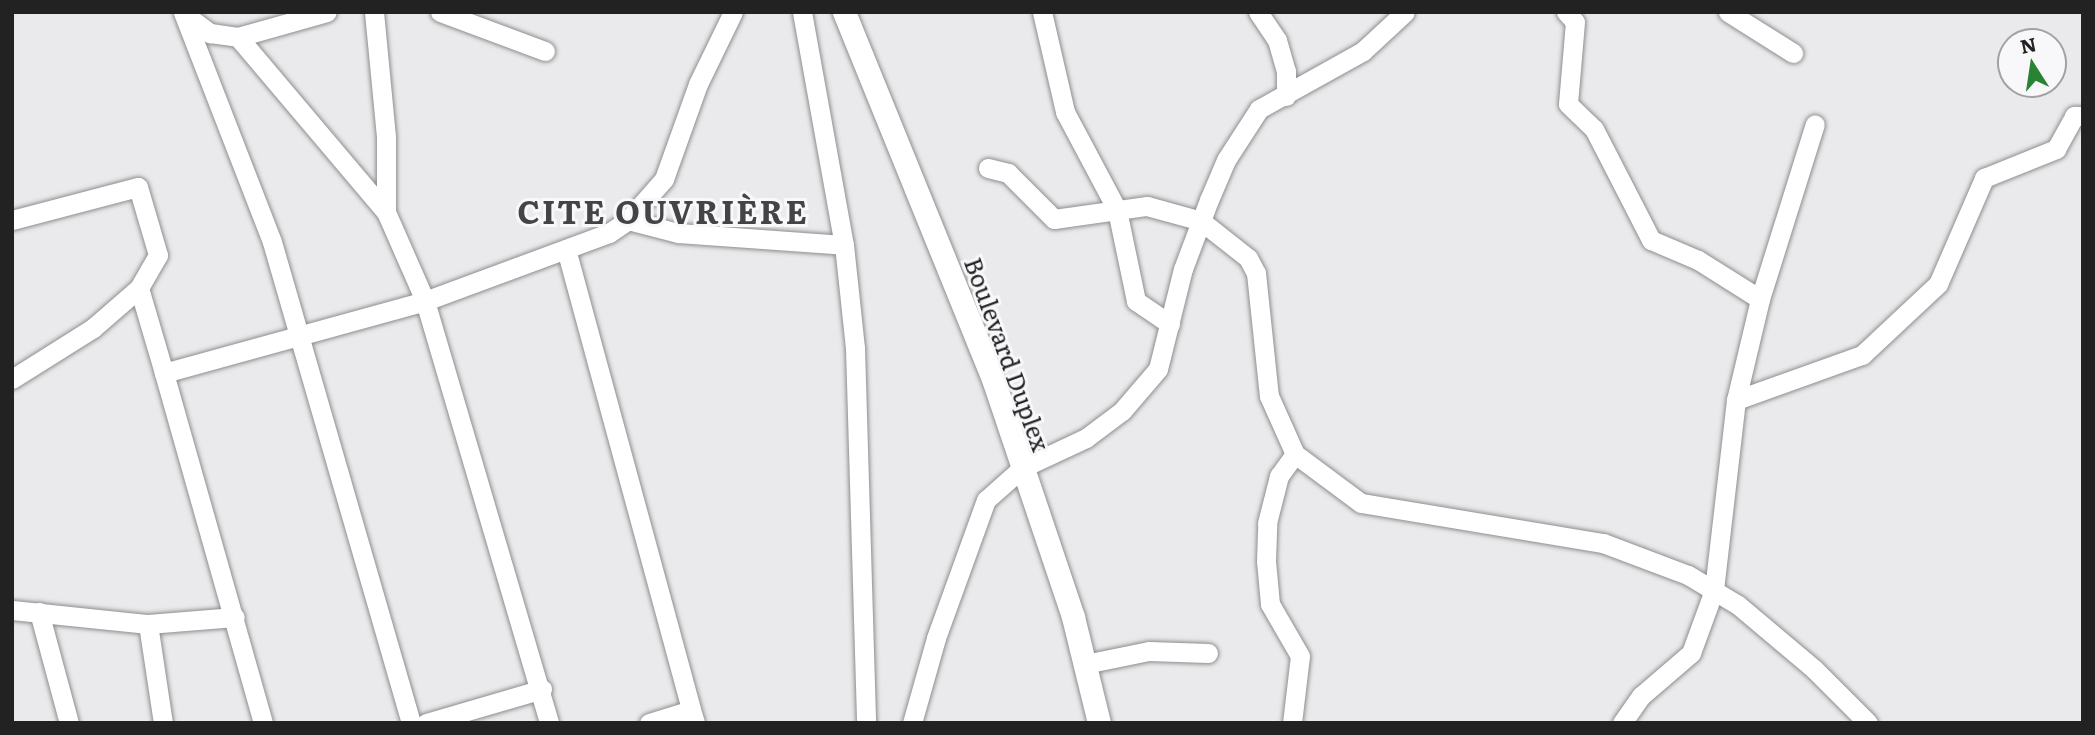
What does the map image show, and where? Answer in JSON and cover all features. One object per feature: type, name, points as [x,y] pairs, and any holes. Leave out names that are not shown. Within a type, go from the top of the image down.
[{"type":"street","points":[[183,13],[210,33],[238,37],[327,12]]},
{"type":"street","points":[[374,12],[386,137],[386,212]]},
{"type":"street","points":[[440,12],[545,51]]},
{"type":"street","points":[[164,373],[425,300],[566,249],[628,220],[664,179],[701,76],[733,12]]},
{"type":"street","points":[[802,12],[844,245],[855,348],[866,723]]},
{"type":"street","name":"Boulevard Duplex","points":[[844,12],[994,382],[1085,664],[1099,723]]},
{"type":"street","points":[[1042,12],[1065,112],[1117,210],[1136,301],[1170,324]]},
{"type":"street","points":[[1258,12],[1276,40],[1286,71],[1286,96]]},
{"type":"street","points":[[912,723],[974,528],[986,500],[1022,468],[1086,438],[1122,411],[1158,369],[1182,269],[1226,160],[1259,109],[1363,51],[1405,12]]},
{"type":"street","points":[[1566,12],[1575,22],[1568,104],[1594,129],[1651,240],[1698,260],[1760,299]]},
{"type":"street","points":[[1728,12],[1793,53]]},
{"type":"street","points":[[183,13],[272,242],[411,723]]},
{"type":"street","points":[[238,37],[386,212],[425,300],[482,504],[542,689],[549,723]]},
{"type":"street","points":[[1736,400],[1862,355],[1938,284],[1984,178],[2056,149],[2074,116],[2083,116]]},
{"type":"street","points":[[1622,723],[1641,696],[1691,653],[1714,590],[1736,400],[1760,299],[1815,124]]},
{"type":"street","points":[[988,168],[1008,173],[1054,219],[1147,206],[1202,221],[1248,258],[1256,272],[1269,396],[1295,454],[1361,503],[1603,543],[1688,575],[1714,590],[1814,669],[1868,723]]},
{"type":"street","points":[[12,220],[138,187],[158,255],[139,288],[93,328],[12,379]]},
{"type":"street","points":[[628,220],[678,233],[844,245]]},
{"type":"street","points":[[566,249],[693,716],[649,723]]},
{"type":"street","points":[[139,288],[235,617],[263,723]]},
{"type":"street","points":[[1292,723],[1300,656],[1270,604],[1266,561],[1267,523],[1279,476],[1295,454]]},
{"type":"street","points":[[12,610],[148,624],[235,617]]},
{"type":"street","points":[[39,612],[69,723]]},
{"type":"street","points":[[148,624],[163,723]]},
{"type":"street","points":[[1085,664],[1149,651],[1208,653]]},
{"type":"street","points":[[426,723],[542,689]]},
{"type":"district","name":"CITE OUVRIÈRE","points":[[663,210]]}]
